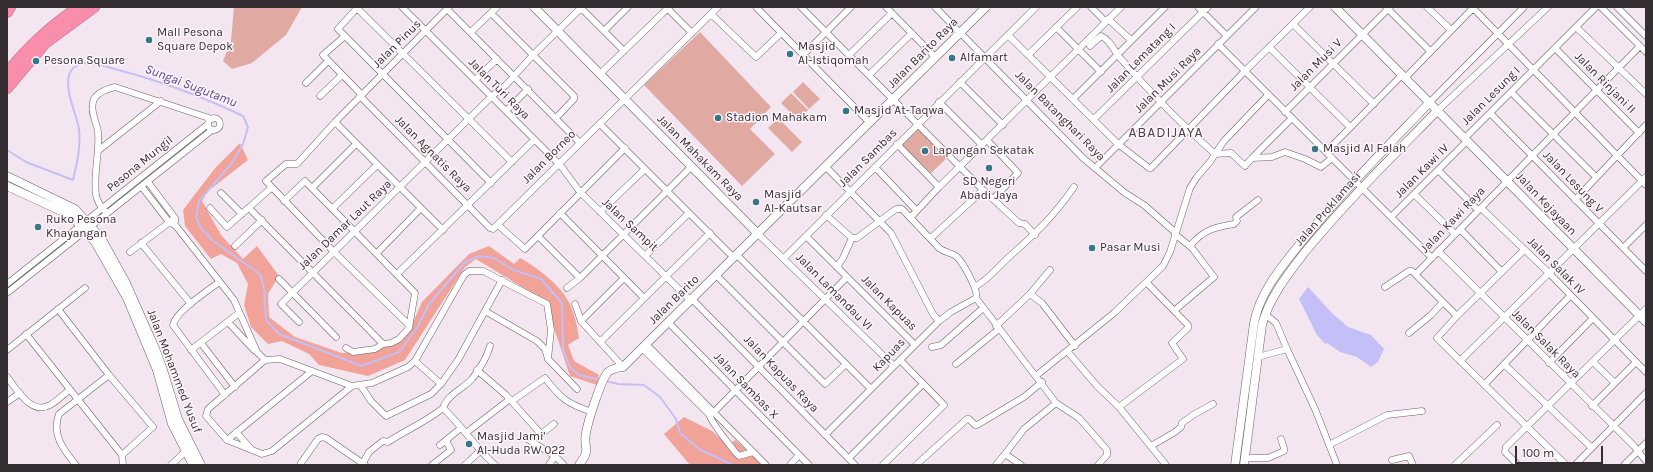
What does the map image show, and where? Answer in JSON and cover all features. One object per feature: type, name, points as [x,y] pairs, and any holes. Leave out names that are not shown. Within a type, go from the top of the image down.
[{"type":"highway","points":[[7,12],[10,7]]},
{"type":"highway","points":[[7,74],[26,49],[39,37],[79,7]]},
{"type":"highway","points":[[7,88],[45,43],[94,7]]},
{"type":"street","points":[[491,182],[345,36],[338,27],[358,7],[512,162]]},
{"type":"street","name":"Jalan Turi Raya","points":[[402,7],[558,163]]},
{"type":"street","points":[[470,32],[497,7]]},
{"type":"street","name":"Jalan Mahakam Raya","points":[[534,7],[758,234]]},
{"type":"street","points":[[581,7],[624,51]]},
{"type":"street","name":"Jalan Damar Laut Raya","points":[[299,322],[281,304],[491,97],[506,85],[533,55],[581,7]]},
{"type":"street","points":[[604,31],[628,7]]},
{"type":"street","name":"Jalan Borneo","points":[[490,228],[493,229],[498,225],[558,163],[625,100],[718,7]]},
{"type":"street","points":[[756,7],[870,123]]},
{"type":"street","points":[[801,7],[983,190],[1007,210],[1019,223],[1025,224],[1035,235]]},
{"type":"street","points":[[886,7],[935,57]]},
{"type":"street","name":"Jalan Barito Raya","points":[[758,234],[986,7]]},
{"type":"street","name":"Jalan Sambas","points":[[784,258],[1036,7]]},
{"type":"street","points":[[1091,7],[1131,40]]},
{"type":"street","points":[[911,217],[916,210],[960,166],[1121,7]]},
{"type":"street","points":[[1073,99],[1165,7]]},
{"type":"street","name":"Jalan Musi Raya","points":[[1095,168],[1256,7]]},
{"type":"street","points":[[1008,35],[1118,144],[1151,168],[1245,71],[1310,7]]},
{"type":"street","name":"Jalan Kejayaan","points":[[1335,7],[1646,322]]},
{"type":"street","points":[[1427,7],[1451,30]]},
{"type":"street","points":[[1326,152],[1473,7],[1497,34],[1574,112],[1645,181],[1598,223],[1460,361]]},
{"type":"street","name":"Jalan Proklamasi","points":[[1235,465],[1254,323],[1260,302],[1270,284],[1292,254],[1355,181],[1429,103],[1524,7]]},
{"type":"street","name":"Jalan Proklamasi","points":[[1245,461],[1258,357],[1265,314],[1269,304],[1300,259],[1326,226],[1437,111],[1548,7]]},
{"type":"street","name":"Jalan Lesung I","points":[[1466,140],[1490,113],[1596,7]]},
{"type":"street","points":[[1601,7],[1646,52]]},
{"type":"street","points":[[1617,7],[1646,36]]},
{"type":"street","name":"Jalan Pinus","points":[[271,188],[266,181],[267,178],[286,164],[297,164],[361,95],[448,8]]},
{"type":"street","points":[[448,8],[513,76],[528,89],[580,142]]},
{"type":"street","points":[[600,74],[668,8],[692,33]]},
{"type":"street","points":[[803,55],[849,8]]},
{"type":"street","name":"Jalan Batanghari Raya","points":[[938,8],[1060,136],[1125,193],[1144,205],[1190,246],[1201,258],[1214,277],[1176,310]]},
{"type":"street","points":[[1388,8],[1430,51]]},
{"type":"street","name":"Jalan Musi V","points":[[1285,112],[1388,8]]},
{"type":"street","points":[[1028,55],[1072,9]]},
{"type":"street","points":[[1203,9],[1227,36]]},
{"type":"street","name":"Jalan Lematang I","points":[[1094,119],[1203,9]]},
{"type":"street","points":[[491,13],[574,97],[556,118]]},
{"type":"street","points":[[849,55],[892,13]]},
{"type":"street","points":[[711,14],[753,55],[759,56],[781,33]]},
{"type":"street","points":[[1293,24],[1374,104]]},
{"type":"street","points":[[1056,27],[1101,72]]},
{"type":"street","points":[[1576,27],[1646,94]]},
{"type":"street","points":[[869,75],[912,33]]},
{"type":"street","points":[[306,83],[328,62],[323,55],[345,36]]},
{"type":"street","points":[[1090,46],[1101,36],[1106,38],[1114,48],[1117,55],[1136,77],[1187,130],[1214,154],[1231,153],[1245,166],[1292,118]]},
{"type":"street","points":[[1218,44],[1432,258]]},
{"type":"street","name":"Jalan Kawi Raya","points":[[1416,274],[1640,46]]},
{"type":"street","points":[[1269,47],[1350,127]]},
{"type":"street","name":"Jalan Rinjani II","points":[[1555,48],[1639,133]]},
{"type":"street","points":[[475,80],[497,59]]},
{"type":"street","name":"Jalan Agnatis Raya","points":[[328,62],[490,228]]},
{"type":"street","points":[[320,96],[342,75]]},
{"type":"street","points":[[960,82],[1003,125]]},
{"type":"street","points":[[108,213],[102,208],[96,194],[99,150],[98,130],[92,105],[93,100],[99,94],[106,89],[115,87],[161,101],[210,121],[217,119],[220,124],[217,129],[212,130],[210,121]]},
{"type":"street","points":[[506,112],[528,89]]},
{"type":"street","points":[[1511,92],[1596,177]]},
{"type":"street","points":[[1037,376],[1114,314],[1147,283],[1166,262],[1190,188],[1224,141],[1268,95]]},
{"type":"street","points":[[99,150],[161,101]]},
{"type":"street","points":[[939,102],[982,145]]},
{"type":"street","name":"Jalan Lesung V","points":[[1490,113],[1646,271]]},
{"type":"street","name":"Pesona Mungil","points":[[85,227],[102,208],[210,121]]},
{"type":"street","points":[[335,122],[420,209],[443,230]]},
{"type":"street","points":[[600,124],[689,213],[736,256],[871,389]]},
{"type":"street","points":[[1575,200],[1617,154],[1646,126]]},
{"type":"street","name":"Pesona Mungil","points":[[85,227],[108,213],[212,130]]},
{"type":"street","points":[[397,274],[534,140]]},
{"type":"street","points":[[987,140],[1018,173],[993,199]]},
{"type":"street","name":"Jalan Kawi IV","points":[[1391,216],[1466,140]]},
{"type":"street","points":[[312,188],[356,144]]},
{"type":"street","points":[[897,144],[939,187]]},
{"type":"street","points":[[498,225],[525,249],[625,148]]},
{"type":"street","points":[[1252,158],[1272,157],[1285,152],[1321,167],[1332,158]]},
{"type":"street","name":"Jalan Sampit","points":[[558,163],[580,192],[691,299]]},
{"type":"street","points":[[332,210],[377,165]]},
{"type":"street","points":[[566,288],[580,278],[691,166]]},
{"type":"street","points":[[826,166],[891,233],[933,314],[939,321]]},
{"type":"street","points":[[874,167],[916,210]]},
{"type":"street","points":[[600,212],[645,169]]},
{"type":"street","name":"Jalan Salak IV","points":[[1438,170],[1548,273],[1646,372]]},
{"type":"street","name":"Jalan Mohammed Yusuf","points":[[7,176],[76,209],[127,298],[157,370],[172,424],[193,465]]},
{"type":"street","points":[[284,201],[305,181],[415,293],[409,328],[399,339],[391,343],[383,344],[375,350],[353,352],[346,348]]},
{"type":"street","points":[[148,182],[175,218],[176,226]]},
{"type":"street","name":"Jalan Mohammed Yusuf","points":[[7,186],[72,216],[106,247],[126,283],[162,367],[181,426],[201,465]]},
{"type":"street","points":[[142,186],[169,222],[176,226],[234,300],[257,352]]},
{"type":"street","points":[[975,287],[988,278],[1035,235],[1060,208],[1074,187]]},
{"type":"street","points":[[210,208],[227,227],[271,188],[408,324],[409,328]]},
{"type":"street","points":[[931,238],[983,190]]},
{"type":"street","points":[[221,193],[242,214]]},
{"type":"street","points":[[1414,194],[1458,231],[1502,272]]},
{"type":"street","points":[[1190,246],[1201,236],[1215,227],[1234,224],[1237,221],[1236,217],[1258,200]]},
{"type":"street","points":[[249,208],[383,344]]},
{"type":"street","points":[[826,215],[852,238],[857,238],[899,208],[911,217],[945,253],[953,254],[958,258],[965,266],[975,287],[977,293],[976,298],[982,309],[1042,382],[1056,403],[1079,418],[1107,450],[1107,455],[1098,465]]},
{"type":"street","points":[[377,253],[420,209]]},
{"type":"street","points":[[560,213],[644,298]]},
{"type":"street","points":[[646,255],[689,213]]},
{"type":"street","points":[[130,252],[175,218]]},
{"type":"street","points":[[235,246],[262,220]]},
{"type":"street","points":[[1623,248],[1646,226]]},
{"type":"street","points":[[7,284],[53,252],[85,227]]},
{"type":"street","points":[[600,342],[710,233]]},
{"type":"street","name":"Jalan Barito","points":[[592,412],[603,381],[610,371],[623,367],[758,234]]},
{"type":"street","name":"Jalan Lamandau VI","points":[[758,234],[894,366]]},
{"type":"street","points":[[538,236],[580,278]]},
{"type":"street","name":"Jalan Kapuas","points":[[806,236],[914,344]]},
{"type":"street","points":[[837,267],[844,258],[852,238]]},
{"type":"street","points":[[142,243],[191,304]]},
{"type":"street","points":[[1524,250],[1457,316],[1437,338],[1566,465]]},
{"type":"street","name":"Jalan Salak Raya","points":[[1438,251],[1592,406],[1614,426],[1646,461]]},
{"type":"street","points":[[7,293],[53,252]]},
{"type":"street","points":[[1292,254],[1300,259]]},
{"type":"street","points":[[956,364],[997,328],[1030,294],[1050,270]]},
{"type":"street","points":[[352,386],[272,451],[265,454],[253,451],[227,440],[206,416],[208,409],[265,360],[280,359],[352,386],[361,386],[372,383],[408,367],[415,361],[464,275],[469,271],[483,271],[547,304],[551,330],[548,359]]},
{"type":"street","points":[[1385,287],[1408,271],[1416,274],[1457,316]]},
{"type":"street","points":[[716,275],[782,343],[825,384],[846,364]]},
{"type":"street","name":"Jalan Kapuas","points":[[714,412],[847,277]]},
{"type":"street","points":[[581,321],[624,278]]},
{"type":"street","points":[[280,280],[336,337]]},
{"type":"street","points":[[361,386],[371,402],[386,416],[431,394],[441,384],[458,360],[502,280]]},
{"type":"street","points":[[219,282],[191,304],[174,320],[172,325],[225,395]]},
{"type":"street","points":[[1119,407],[1183,359],[1172,343],[1189,327],[1176,310],[1147,283]]},
{"type":"street","points":[[7,350],[85,288]]},
{"type":"street","points":[[1030,294],[1042,303],[1075,346]]},
{"type":"street","points":[[1484,385],[1570,296]]},
{"type":"street","name":"Kapuas","points":[[825,435],[914,344],[939,321],[951,312],[976,298]]},
{"type":"street","name":"Jalan Kapuas Raya","points":[[691,299],[856,465]]},
{"type":"street","points":[[1260,302],[1269,304]]},
{"type":"street","points":[[1408,332],[1431,315],[1443,302]]},
{"type":"street","points":[[575,304],[581,321],[623,367]]},
{"type":"street","points":[[58,309],[109,375],[153,427],[122,455]]},
{"type":"street","points":[[932,347],[941,345],[982,309]]},
{"type":"street","points":[[1518,465],[1504,450],[1646,309]]},
{"type":"street","points":[[485,311],[540,344],[545,349],[548,359],[577,389]]},
{"type":"street","points":[[191,350],[239,313]]},
{"type":"street","points":[[1265,314],[1276,323],[1316,409],[1337,465]]},
{"type":"street","points":[[1549,363],[1593,318]]},
{"type":"street","points":[[228,322],[265,360]]},
{"type":"street","name":"Jalan Sambas X","points":[[668,322],[809,465]]},
{"type":"street","points":[[540,344],[551,330]]},
{"type":"street","points":[[26,334],[122,455],[123,465]]},
{"type":"street","points":[[201,343],[235,387]]},
{"type":"street","points":[[301,463],[318,439],[322,437],[326,438],[363,464],[376,445],[383,441],[388,442],[400,433],[431,418],[443,408],[449,398],[470,381],[490,346]]},
{"type":"street","points":[[644,346],[714,412],[766,465]]},
{"type":"street","points":[[644,346],[709,414],[713,424],[719,429],[739,456],[753,452]]},
{"type":"street","points":[[1258,357],[1287,349]]},
{"type":"street","points":[[1068,352],[1087,376],[1119,407],[1166,465]]},
{"type":"street","points":[[883,465],[944,405],[900,360]]},
{"type":"street","points":[[415,361],[441,384]]},
{"type":"street","points":[[1593,362],[1615,383]]},
{"type":"street","points":[[1592,406],[1636,362]]},
{"type":"street","points":[[1504,364],[1592,448]]},
{"type":"street","points":[[477,370],[493,382],[541,434],[554,424]]},
{"type":"street","points":[[227,440],[312,371]]},
{"type":"street","points":[[76,465],[59,441],[57,421],[59,414],[109,375]]},
{"type":"street","points":[[7,377],[28,403],[44,407],[69,390]]},
{"type":"street","points":[[440,445],[545,378],[570,404],[592,412],[586,434],[588,450],[579,465]]},
{"type":"street","points":[[916,465],[967,419],[969,419],[976,426],[988,417],[1024,397],[1042,382]]},
{"type":"street","points":[[848,458],[923,384]]},
{"type":"street","points":[[7,402],[20,393]]},
{"type":"street","points":[[1575,465],[1646,393]]},
{"type":"street","points":[[996,465],[1024,430],[1056,403]]},
{"type":"street","points":[[1151,446],[1175,432],[1181,427],[1182,423],[1193,415],[1213,404]]},
{"type":"street","points":[[443,408],[464,430],[480,451],[495,465]]},
{"type":"street","points":[[1329,445],[1387,415],[1422,411]]},
{"type":"street","points":[[1455,465],[1497,425]]},
{"type":"street","points":[[236,432],[253,451]]},
{"type":"street","points":[[1245,461],[1257,458],[1271,458],[1284,451],[1281,439]]},
{"type":"street","points":[[529,440],[555,456],[564,465]]},
{"type":"street","points":[[432,465],[451,450],[446,441]]},
{"type":"street","points":[[1624,465],[1646,443]]},
{"type":"street","points":[[171,465],[186,451]]},
{"type":"street","points":[[465,465],[480,451]]},
{"type":"street","points":[[1005,454],[1021,465]]},
{"type":"street","points":[[790,465],[800,455]]},
{"type":"street","points":[[549,465],[555,456]]},
{"type":"street","points":[[1392,460],[1409,456],[1413,465]]},
{"type":"street","points":[[1257,458],[1261,465]]},
{"type":"shaded area","points":[[234,7],[302,7],[286,35],[252,63],[232,69],[223,61],[231,41]]},
{"type":"shaded area","name":"Stadion Mahakam","points":[[700,32],[771,107],[750,129],[775,154],[742,186],[644,85]]},
{"type":"shaded area","points":[[803,82],[820,99],[809,109],[793,92]]},
{"type":"shaded area","points":[[791,93],[808,110],[798,120],[781,103]]},
{"type":"shaded area","points":[[778,118],[802,142],[792,152],[768,128]]},
{"type":"shaded area","name":"Lapangan Sekatak","points":[[918,127],[949,156],[931,173],[901,145]]},
{"type":"shaded area","points":[[240,143],[248,160],[208,191],[202,201],[221,235],[243,259],[257,246],[279,276],[268,294],[269,317],[295,337],[342,353],[368,352],[393,343],[410,329],[422,302],[469,254],[489,246],[514,264],[520,258],[526,261],[546,276],[563,293],[573,313],[579,338],[568,345],[574,361],[599,375],[597,385],[570,376],[545,301],[476,259],[465,267],[405,360],[368,376],[319,365],[309,354],[282,341],[268,344],[251,327],[244,305],[248,284],[237,263],[221,254],[211,259],[185,226],[183,210],[216,167]]},
{"type":"shaded area","points":[[1308,287],[1332,313],[1348,327],[1371,335],[1384,349],[1378,362],[1371,367],[1357,357],[1340,352],[1327,343],[1325,344],[1317,335],[1299,299]]},
{"type":"shaded area","points":[[684,417],[712,431],[728,446],[735,440],[763,465],[690,465],[664,434]]},
{"type":"waterway","name":"Sungai Sugutamu","points":[[7,150],[26,162],[73,180],[78,154],[79,129],[68,89],[68,82],[71,70],[77,65],[85,63],[98,64],[134,74],[166,84],[213,102],[243,116],[248,127],[243,144],[232,163],[199,201],[196,217],[201,228],[213,241],[260,274],[264,288],[266,320],[279,334],[362,366],[399,352],[417,328],[429,304],[465,262],[479,256],[494,258],[514,270],[541,279],[562,303],[563,350],[570,367],[579,375],[600,380]]},
{"type":"waterway","name":"Sungai Sugutamu","points":[[606,381],[618,384],[644,385],[660,397],[676,419],[680,433],[699,449],[733,465]]},
{"type":"place","name":"Mall Pesona Square Depok","points":[[149,40]]},
{"type":"place","name":"Masjid Al-Istiqomah","points":[[790,54]]},
{"type":"place","name":"Alfamart","points":[[952,58]]},
{"type":"place","name":"Pesona Square","points":[[36,61]]},
{"type":"place","name":"Masjid At-Taqwa","points":[[846,111]]},
{"type":"place","name":"Stadion Mahakam","points":[[718,118]]},
{"type":"place","name":"Masjid Al Falah","points":[[1315,149]]},
{"type":"place","name":"Lapangan Sekatak","points":[[925,151]]},
{"type":"place","name":"SD Negeri Abadi Jaya","points":[[989,168]]},
{"type":"place","name":"Masjid Al-Kautsar","points":[[756,202]]},
{"type":"place","name":"Ruko Pesona Khayangan","points":[[38,227]]},
{"type":"place","name":"Pasar Musi","points":[[1092,248]]},
{"type":"place","name":"Masjid Jami' Al-Huda RW 022","points":[[469,444]]},
{"type":"district","name":"ABADIJAYA","points":[[1166,133]]}]
